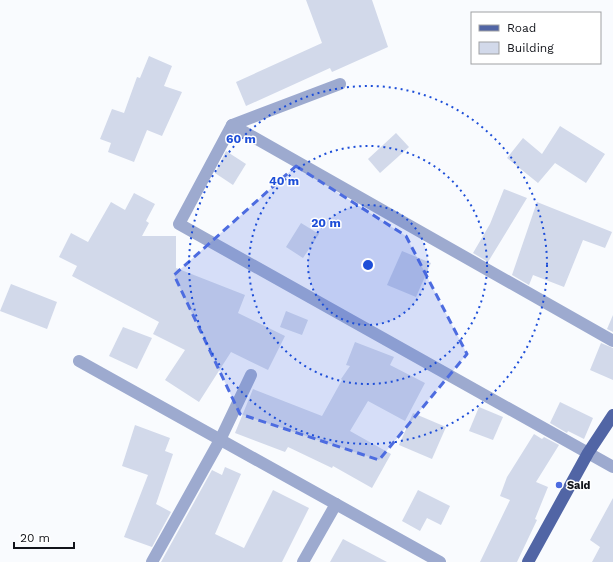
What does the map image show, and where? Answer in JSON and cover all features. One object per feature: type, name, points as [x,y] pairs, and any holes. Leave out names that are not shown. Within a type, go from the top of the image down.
[{"type":"main road","points":[[528,562],[588,453],[613,415]]},
{"type":"street","points":[[340,84],[232,125],[179,224],[613,467]]},
{"type":"street","points":[[232,125],[613,341]]},
{"type":"street","points":[[79,361],[440,562]]},
{"type":"street","points":[[152,562],[220,440],[251,375]]},
{"type":"street","points":[[303,562],[336,504]]},
{"type":"highlighted area","points":[[296,166],[406,236],[467,354],[379,460],[240,414],[174,275]]},
{"type":"building","points":[[306,0],[372,0],[388,47],[332,72],[330,68],[246,106],[236,82],[322,43]]},
{"type":"building","points":[[149,56],[172,66],[164,86],[182,92],[162,136],[147,130],[134,162],[108,152],[111,143],[100,139],[112,109],[124,113],[137,77],[140,78]]},
{"type":"building","points":[[560,126],[605,154],[586,183],[555,163],[538,183],[507,158],[523,138],[542,154]]},
{"type":"building","points":[[396,133],[409,147],[380,173],[368,159]]},
{"type":"building","points":[[226,151],[246,164],[233,185],[215,173]]},
{"type":"building","points":[[504,189],[527,198],[488,262],[473,253],[490,224]]},
{"type":"building","points":[[134,193],[155,204],[146,221],[149,223],[142,236],[176,236],[176,268],[245,295],[238,313],[285,336],[268,370],[231,352],[199,402],[165,380],[185,350],[153,334],[159,322],[72,276],[77,266],[59,257],[71,233],[88,242],[111,202],[125,210]]},
{"type":"building","points":[[537,202],[612,232],[605,248],[583,240],[564,287],[533,275],[529,285],[512,275]]},
{"type":"building","points":[[301,223],[319,234],[303,258],[286,247]]},
{"type":"building","points":[[402,251],[431,263],[416,297],[387,285]]},
{"type":"building","points":[[11,284],[57,302],[47,329],[0,311]]},
{"type":"building","points":[[286,311],[308,320],[302,335],[280,327]]},
{"type":"building","points":[[613,315],[613,332],[607,329]]},
{"type":"building","points":[[123,327],[152,338],[137,369],[109,356]]},
{"type":"building","points":[[355,342],[394,357],[390,365],[425,383],[405,421],[368,401],[350,431],[391,454],[372,488],[333,466],[332,468],[288,447],[285,452],[235,433],[253,389],[322,416],[342,380],[341,379],[350,366],[346,365]]},
{"type":"building","points":[[601,343],[613,348],[613,380],[590,370]]},
{"type":"building","points":[[560,402],[593,418],[584,439],[568,431],[567,433],[550,423]]},
{"type":"building","points":[[479,407],[503,417],[493,440],[469,431]]},
{"type":"building","points":[[413,413],[446,427],[432,459],[399,445]]},
{"type":"building","points":[[135,425],[170,438],[165,451],[173,454],[156,504],[171,512],[152,547],[124,537],[148,475],[122,466]]},
{"type":"building","points":[[534,434],[542,439],[544,437],[559,445],[536,482],[548,487],[535,519],[537,520],[517,562],[480,562],[510,500],[500,496],[507,477]]},
{"type":"building","points":[[225,467],[241,474],[215,534],[244,548],[273,490],[309,508],[282,562],[161,562],[212,470],[222,475]]},
{"type":"building","points":[[418,490],[450,506],[441,525],[427,518],[420,531],[402,521]]},
{"type":"building","points":[[613,498],[613,562],[592,562],[600,547],[590,540]]},
{"type":"building","points":[[343,539],[387,562],[330,562]]},
{"type":"place","name":"Said","points":[[559,485]]}]
